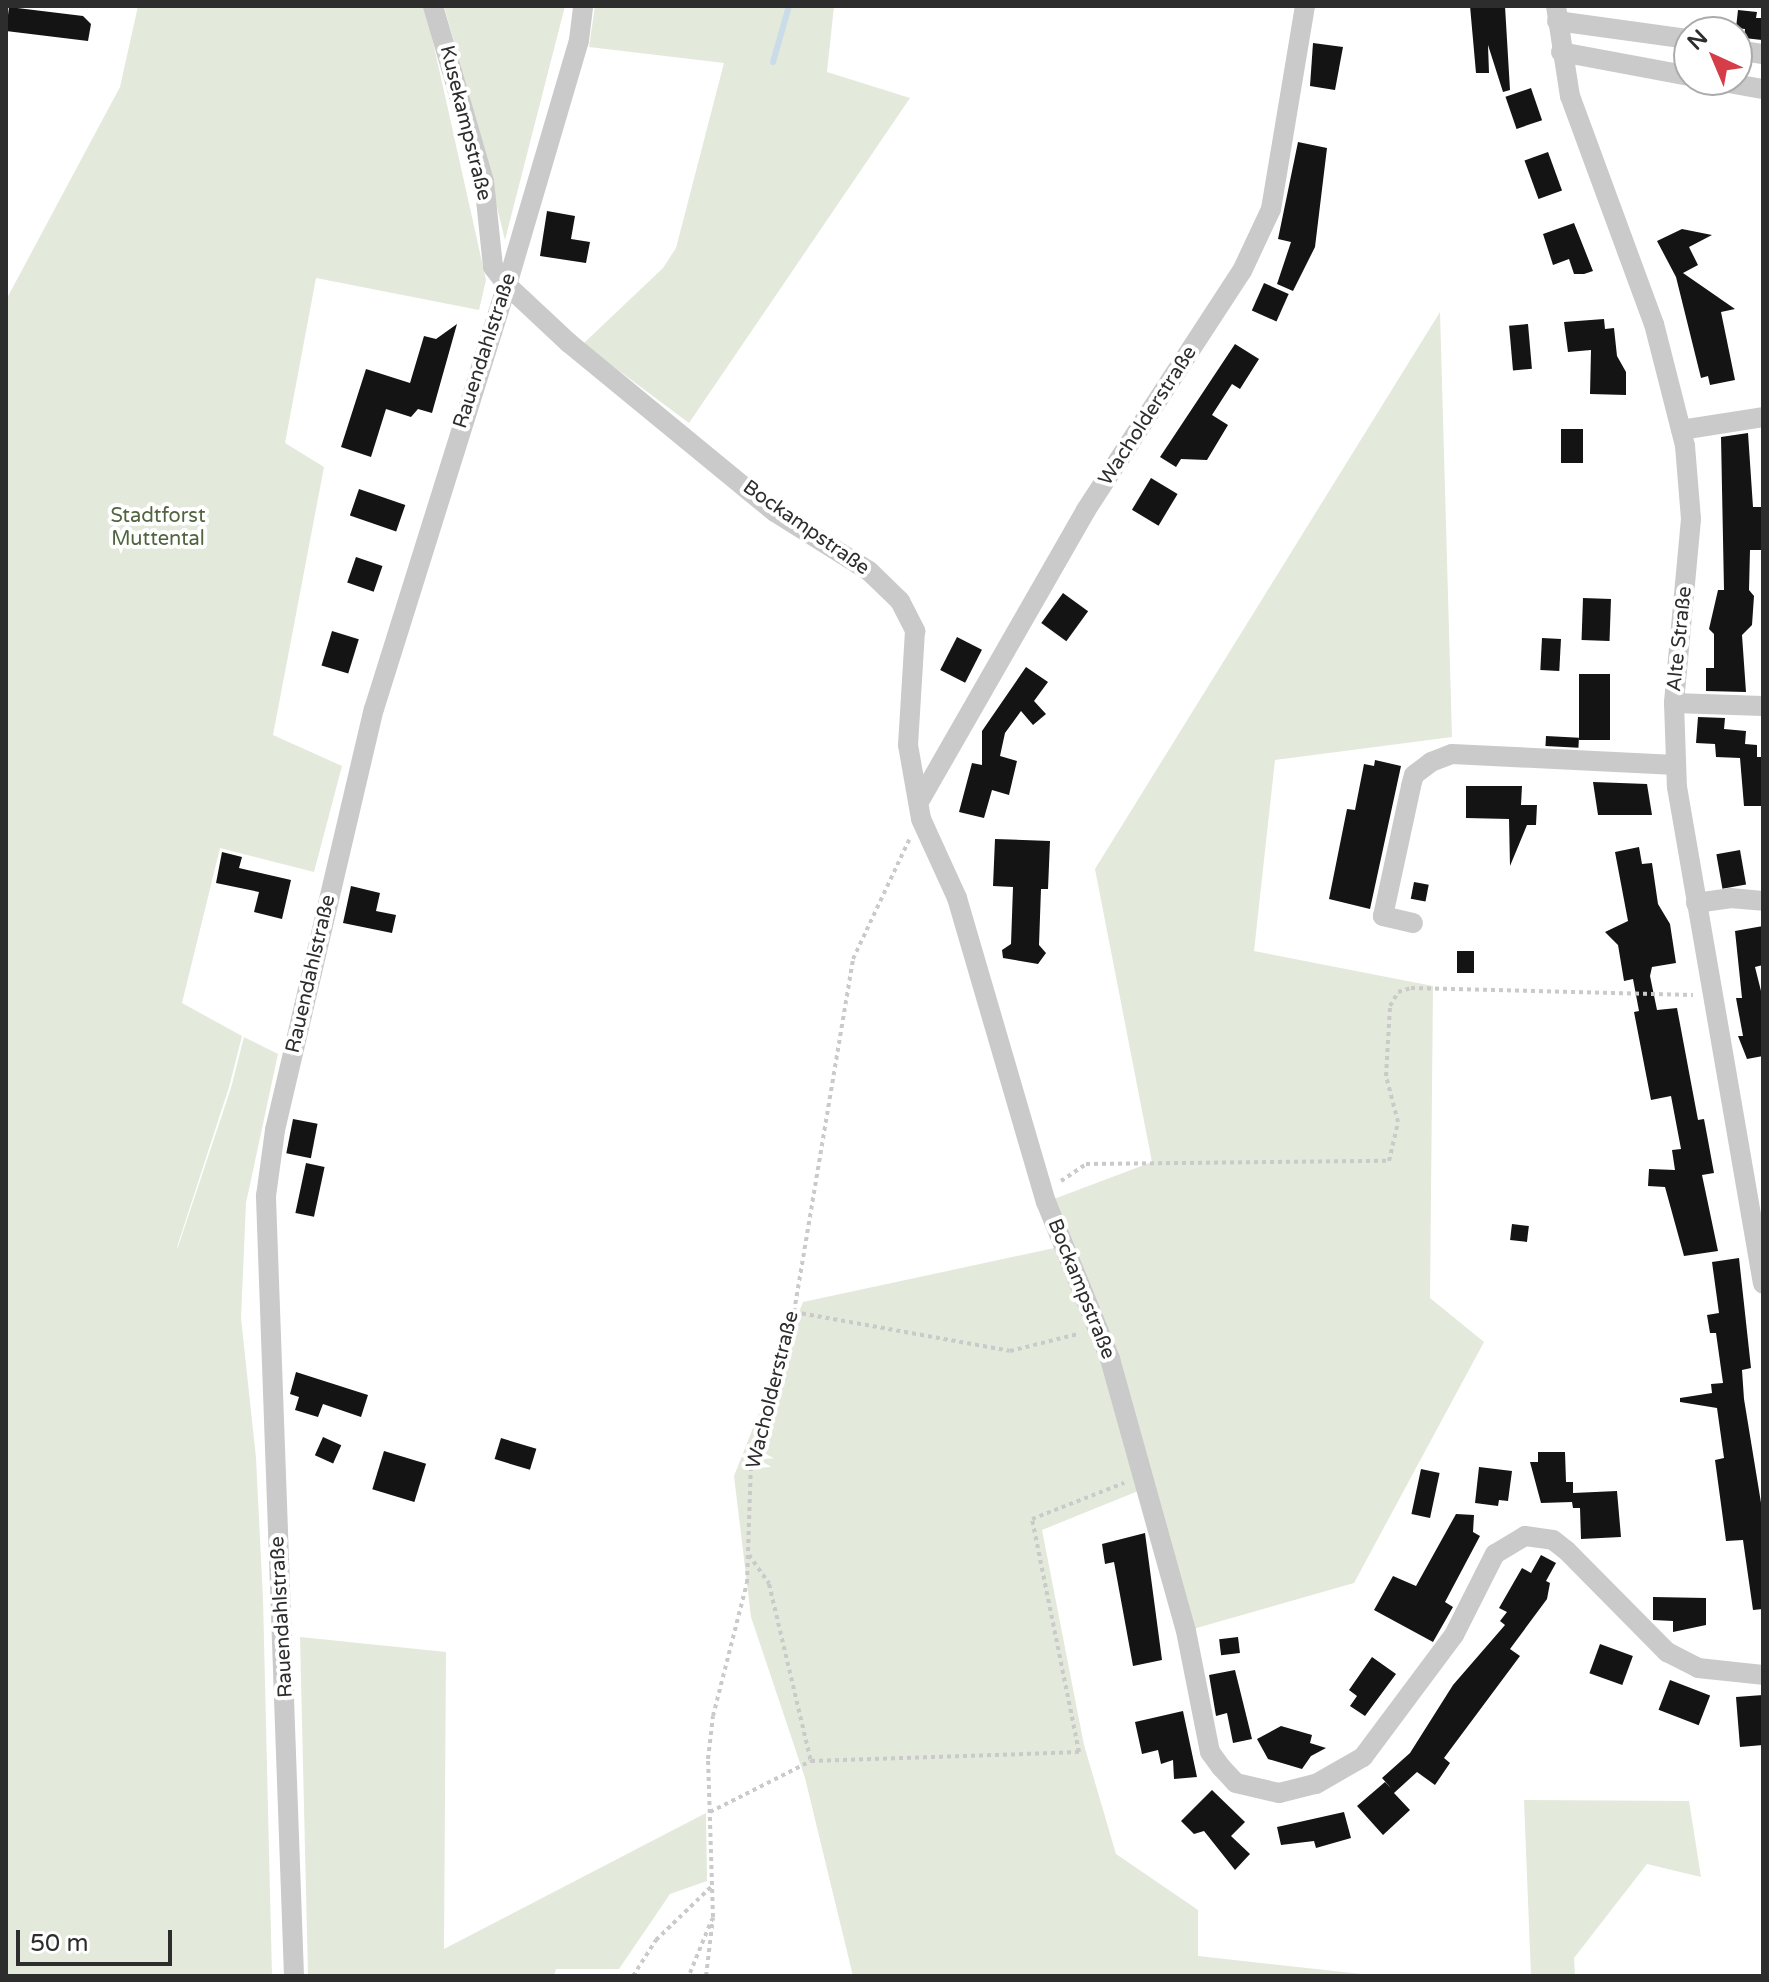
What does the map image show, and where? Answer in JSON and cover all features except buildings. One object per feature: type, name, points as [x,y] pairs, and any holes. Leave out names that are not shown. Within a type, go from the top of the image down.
[{"type":"street","name":"Kusekampstraße","points":[[433,6],[484,181],[493,267],[507,285]]},
{"type":"street","name":"Rauendahlstraße","points":[[294,1976],[266,1196],[275,1130],[374,709],[507,285],[579,40],[583,6]]},
{"type":"street","name":"Wacholderstraße","points":[[921,810],[1086,510],[1242,271],[1271,209],[1305,6]]},
{"type":"street","points":[[1556,14],[1673,36]]},
{"type":"street","name":"Alte Straße","points":[[1556,14],[1570,96],[1654,324],[1681,430],[1691,519],[1674,703],[1676,765],[1696,903],[1763,1284]]},
{"type":"street","points":[[1561,52],[1673,73]]},
{"type":"street","name":"Bockampstraße","points":[[507,285],[569,343],[775,512],[869,571],[900,601],[915,631],[908,745],[921,810],[957,898],[1043,1192],[1100,1329],[1145,1474],[1186,1631],[1210,1752],[1236,1783],[1279,1793],[1316,1784],[1363,1757],[1454,1635],[1495,1554],[1515,1538],[1553,1540],[1667,1652],[1698,1668],[1763,1675]]},
{"type":"street","points":[[1681,430],[1763,417]]},
{"type":"street","points":[[1674,703],[1763,706]]},
{"type":"street","points":[[1413,923],[1383,916],[1414,775],[1431,762],[1452,754],[1676,765]]},
{"type":"street","points":[[1696,903],[1763,901]]},
{"type":"path","name":"Wacholderstraße","points":[[706,1976],[713,1917],[710,1812],[713,1716],[747,1583],[751,1460],[794,1312],[853,959],[891,868],[921,810]]},
{"type":"path","points":[[1043,1192],[1086,1164],[1389,1161],[1398,1122],[1386,1076],[1390,1006],[1398,992],[1411,988],[1712,996]]},
{"type":"path","points":[[794,1312],[1010,1351],[1100,1329]]},
{"type":"path","points":[[710,1812],[811,1761],[1079,1752],[1032,1519],[1145,1474]]},
{"type":"path","points":[[748,1554],[769,1584],[811,1761]]},
{"type":"path","points":[[633,1976],[656,1940],[713,1885]]},
{"type":"path","points":[[690,1973],[713,1917]]},
{"type":"green space","name":"Stadtforst Muttental","points":[[138,6],[425,6],[486,280],[479,310],[316,278],[285,443],[324,467],[273,735],[342,766],[314,872],[220,848],[182,1003],[242,1036],[177,1250],[231,1088],[244,1037],[278,1054],[246,1203],[241,1318],[256,1458],[263,1599],[272,1976],[6,1976],[6,300],[120,87]]},
{"type":"green space","points":[[444,6],[565,6],[505,240],[473,110]]},
{"type":"green space","points":[[595,6],[834,6],[827,72],[910,98],[689,423],[583,344],[663,268],[676,248],[724,63],[589,47]]},
{"type":"green space","points":[[1440,312],[1452,737],[1275,760],[1254,951],[1433,986],[1430,1298],[1484,1342],[1354,1583],[1186,1631],[1148,1487],[1042,1530],[1084,1745],[1116,1854],[1198,1910],[1198,1956],[1380,1976],[853,1976],[805,1778],[751,1617],[734,1476],[803,1302],[1064,1246],[1046,1202],[1152,1162],[1095,869]]},
{"type":"green space","points":[[300,1637],[446,1652],[444,1949],[706,1813],[707,1881],[670,1894],[619,1969],[556,1969],[554,1976],[308,1976]]},
{"type":"green space","points":[[1524,1800],[1689,1801],[1701,1877],[1647,1864],[1574,1958],[1575,1976],[1531,1976]]},
{"type":"waterway","points":[[773,62],[789,6]]}]
